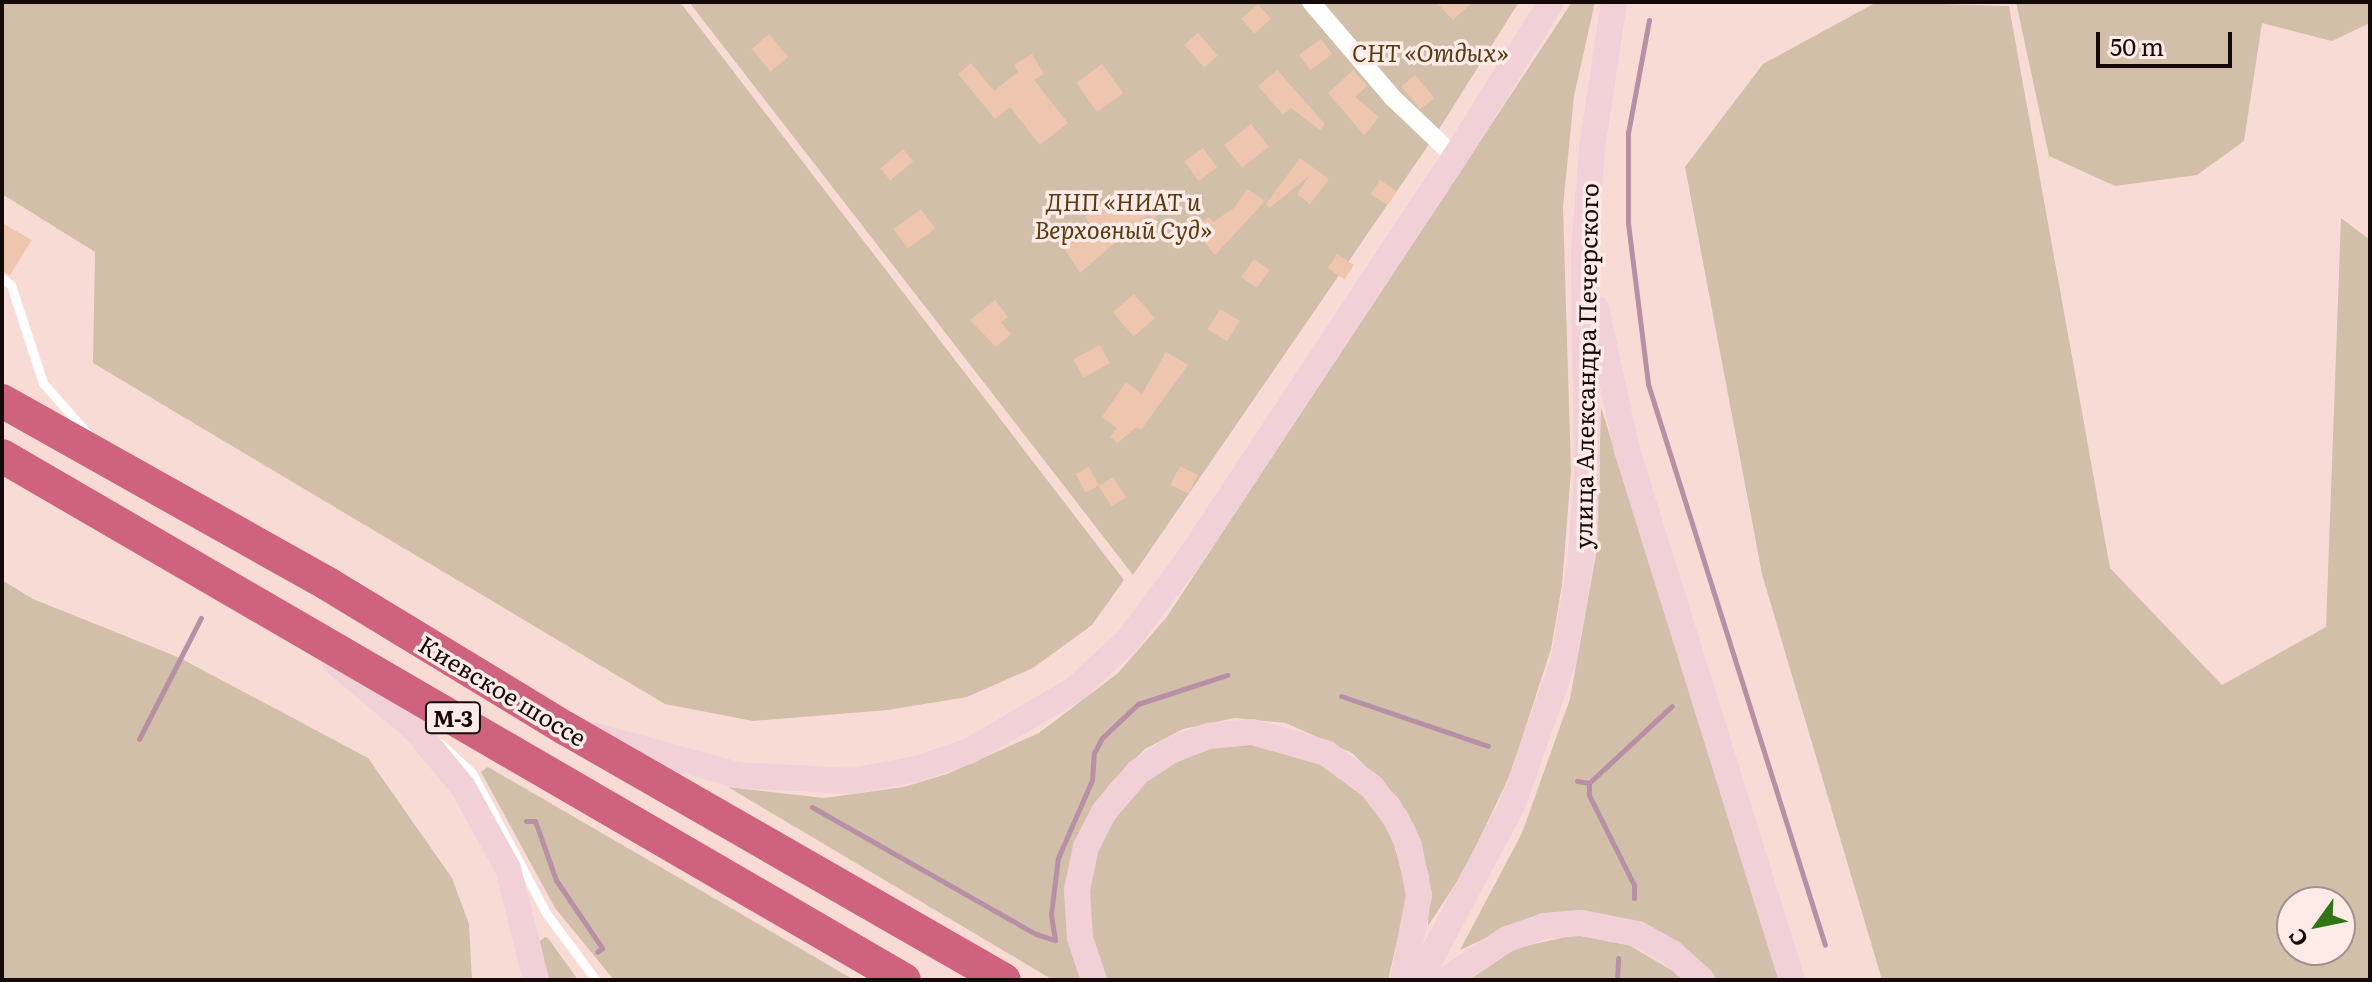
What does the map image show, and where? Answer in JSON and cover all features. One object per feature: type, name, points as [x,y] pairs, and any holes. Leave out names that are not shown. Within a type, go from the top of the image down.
[{"type":"highway","name":"Киевское шоссе","points":[[2,401],[328,584],[565,728],[1004,980]]},
{"type":"highway","name":"Киевское шоссе","points":[[2,456],[904,980]]},
{"type":"main road","points":[[565,728],[737,775],[826,782],[886,776],[938,762],[1039,715],[1098,670],[1136,632],[1455,157],[1551,2]]},
{"type":"main road","name":"улица Александра Печерского","points":[[1419,980],[1512,806],[1564,659],[1580,564],[1587,475],[1584,251],[1597,100],[1614,4]]},
{"type":"main road","points":[[1584,251],[1627,450],[1792,980]]},
{"type":"main road","points":[[298,627],[403,719],[453,773],[504,860],[523,912],[536,980]]},
{"type":"main road","points":[[1094,980],[1080,938],[1077,890],[1086,847],[1103,813],[1138,772],[1172,750],[1209,736],[1252,732],[1326,753],[1372,787],[1395,817],[1409,846],[1419,895],[1403,980]]},
{"type":"main road","points":[[1446,980],[1488,948],[1523,932],[1582,923],[1638,934],[1672,953],[1702,980]]},
{"type":"street","points":[[1311,2],[1455,157]]},
{"type":"lane","points":[[2,278],[11,285],[28,349],[47,389],[127,473]]},
{"type":"lane","points":[[403,719],[448,748],[472,773],[546,913],[596,980]]},
{"type":"green space","points":[[2,2],[680,2],[1124,580],[1092,625],[1033,668],[967,697],[888,710],[753,721],[665,704],[93,363],[95,252],[2,194]]},
{"type":"green space","name":"ДНП «НИАТ и Верховный Суд»","points":[[689,2],[1519,2],[1434,137],[1133,575]]},
{"type":"green space","points":[[1572,2],[1595,2],[1574,96],[1563,207],[1571,471],[1562,585],[1551,649],[1510,775],[1465,869],[1428,926],[1429,876],[1415,827],[1398,798],[1352,753],[1286,723],[1235,718],[1183,729],[1145,749],[1110,784],[1097,801],[1082,980],[1053,980],[728,787],[824,798],[904,787],[947,774],[1039,733],[1118,673],[1166,618]]},
{"type":"green space","points":[[1877,2],[2009,6],[2110,568],[2222,685],[2326,627],[2341,218],[2370,240],[2370,980],[1882,980],[1762,574],[1685,167],[1763,64]]},
{"type":"green space","points":[[2016,2],[2370,2],[2370,23],[2332,41],[2262,23],[2244,141],[2197,175],[2115,186],[2049,156]]},
{"type":"green space","points":[[1601,407],[1779,980],[1716,980],[1692,955],[1529,918],[1460,950],[1522,833],[1570,699],[1597,549]]},
{"type":"green space","points":[[2,580],[33,599],[180,658],[368,758],[452,878],[469,924],[472,980],[2,980]]},
{"type":"green space","points":[[1254,744],[1319,763],[1365,796],[1391,834],[1408,894],[1388,980],[1106,980],[1096,960],[1087,893],[1099,841],[1111,820],[1139,786],[1175,760],[1215,746]]},
{"type":"green space","points":[[488,767],[854,980],[614,980],[555,908],[481,772]]},
{"type":"green space","points":[[1575,935],[1629,945],[1688,980],[1462,980],[1507,950]]},
{"type":"green space","points":[[545,937],[578,980],[546,980],[540,941]]},
{"type":"building","points":[[1436,2],[1473,2],[1453,20]]},
{"type":"building","points":[[1258,4],[1271,19],[1255,34],[1241,18]]},
{"type":"building","points":[[1198,33],[1218,56],[1204,67],[1184,45]]},
{"type":"building","points":[[769,34],[788,57],[771,72],[751,49]]},
{"type":"building","points":[[1321,39],[1332,54],[1310,70],[1299,55]]},
{"type":"building","points":[[1032,54],[1044,74],[1034,80],[1068,123],[1040,145],[1010,107],[995,119],[958,74],[971,63],[994,91],[1018,72],[1014,65]]},
{"type":"building","points":[[1102,64],[1123,93],[1097,112],[1076,83]]},
{"type":"building","points":[[1277,70],[1325,124],[1320,130],[1291,108],[1283,115],[1258,86]]},
{"type":"building","points":[[1353,70],[1367,86],[1355,97],[1379,117],[1364,135],[1328,93]]},
{"type":"building","points":[[1415,75],[1434,98],[1420,110],[1401,87]]},
{"type":"building","points":[[1251,124],[1269,147],[1242,168],[1224,145]]},
{"type":"building","points":[[1203,148],[1217,167],[1198,181],[1184,162]]},
{"type":"building","points":[[903,149],[913,161],[890,181],[880,168]]},
{"type":"building","points":[[1300,158],[1329,179],[1310,204],[1297,194],[1310,175],[1270,208],[1266,204]]},
{"type":"building","points":[[1380,180],[1397,191],[1388,205],[1371,194]]},
{"type":"building","points":[[1147,188],[1164,210],[1153,219],[1148,214],[1080,273],[1063,247],[1093,229],[1085,217],[1110,194],[1122,208]]},
{"type":"building","points":[[1247,189],[1265,201],[1215,255],[1193,229],[1209,217],[1213,222],[1234,208]]},
{"type":"building","points":[[921,209],[935,228],[908,248],[893,229]]},
{"type":"building","points":[[2,223],[32,240],[10,275],[2,271]]},
{"type":"building","points":[[1337,254],[1354,265],[1345,279],[1328,268]]},
{"type":"building","points":[[1254,259],[1270,270],[1257,288],[1241,277]]},
{"type":"building","points":[[1134,294],[1155,318],[1134,337],[1113,312]]},
{"type":"building","points":[[995,300],[1008,317],[1001,322],[1011,334],[996,347],[970,320]]},
{"type":"building","points":[[1220,309],[1240,321],[1227,341],[1208,330]]},
{"type":"building","points":[[1100,345],[1110,364],[1083,378],[1074,359]]},
{"type":"building","points":[[1166,352],[1188,365],[1141,430],[1136,427],[1118,443],[1110,437],[1117,428],[1102,417],[1126,382],[1142,394]]},
{"type":"building","points":[[1180,466],[1198,475],[1188,494],[1170,485]]},
{"type":"building","points":[[1089,467],[1099,486],[1086,493],[1076,474]]},
{"type":"building","points":[[1113,477],[1126,497],[1112,506],[1099,486]]},
{"type":"waterway","points":[[1649,20],[1628,133],[1628,223],[1648,384],[1825,945]]},
{"type":"waterway","points":[[139,739],[201,618]]},
{"type":"waterway","points":[[812,807],[1036,934],[1055,940],[1051,914],[1058,858],[1092,780],[1094,753],[1102,738],[1138,704],[1227,675]]},
{"type":"waterway","points":[[1341,696],[1488,746]]},
{"type":"waterway","points":[[1634,898],[1634,885],[1589,795],[1589,783],[1672,706]]},
{"type":"waterway","points":[[1577,781],[1589,783]]},
{"type":"waterway","points":[[526,821],[535,821],[556,880],[602,948],[597,952]]},
{"type":"waterway","points":[[1617,980],[1618,958]]},
{"type":"park label","name":"СНТ «Отдых»","points":[[1430,52]]}]
